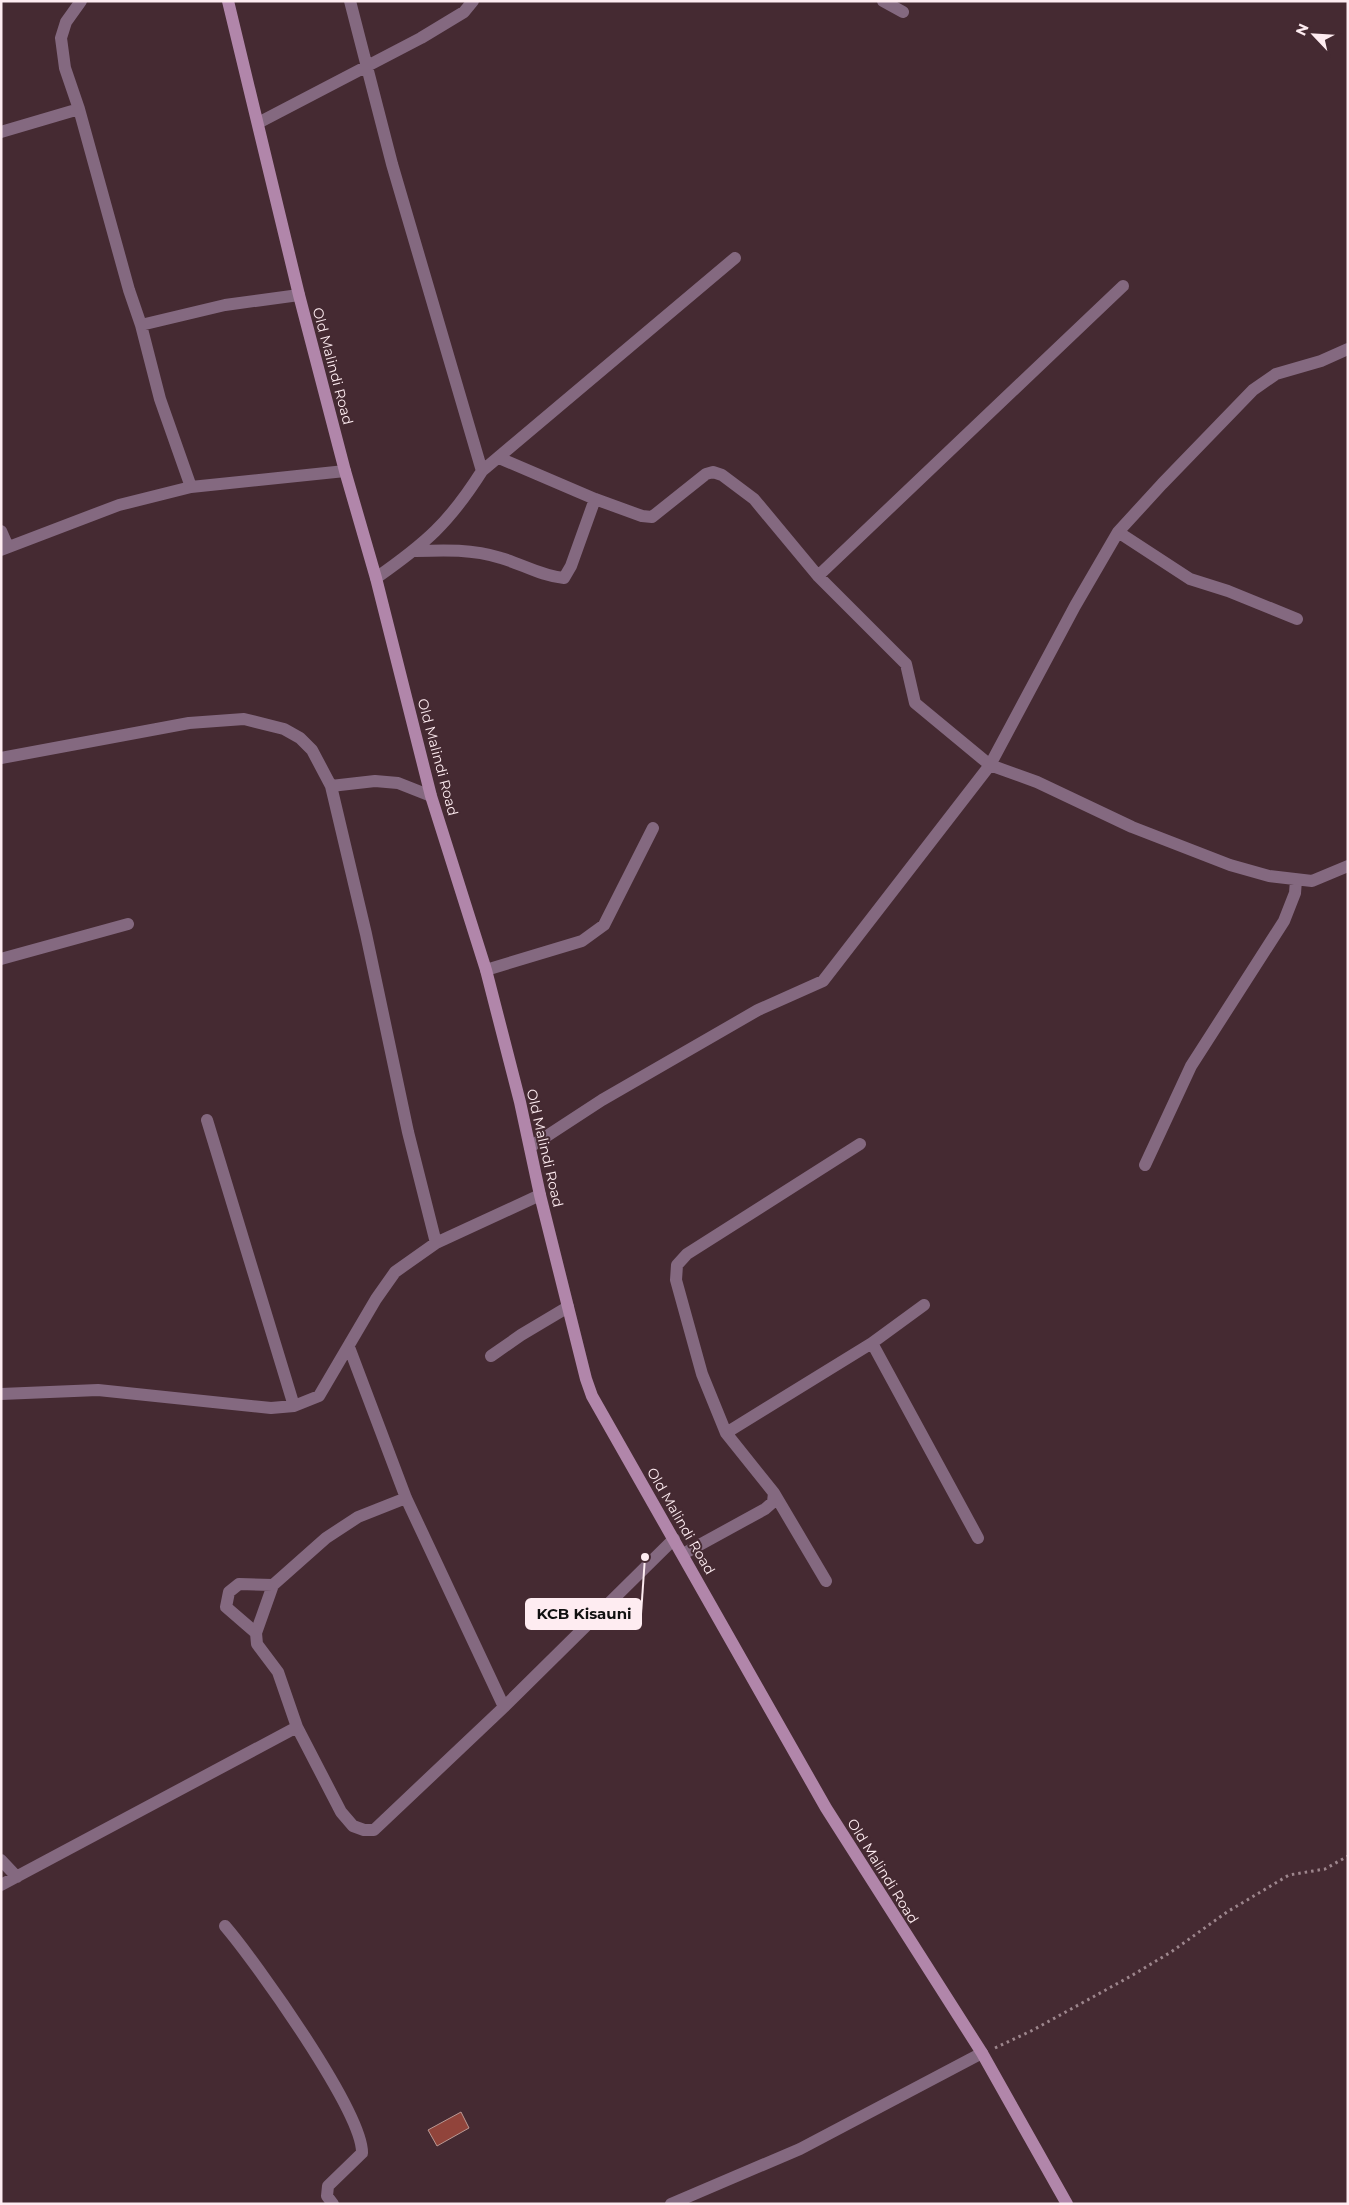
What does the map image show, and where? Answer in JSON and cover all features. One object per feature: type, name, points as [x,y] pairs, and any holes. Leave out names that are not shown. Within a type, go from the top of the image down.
[{"type":"main road","name":"Old Malindi Road","points":[[228,1],[299,295],[345,471],[376,578],[431,796],[486,970],[540,1195],[592,1396],[826,1808],[982,2054],[1068,2204]]},
{"type":"street","points":[[81,1],[66,22],[62,38],[65,68],[79,109],[129,290],[141,325],[160,399],[191,487]]},
{"type":"street","points":[[350,1],[392,164],[482,471]]},
{"type":"street","points":[[258,123],[367,68],[464,12],[473,1]]},
{"type":"street","points":[[883,1],[903,12]]},
{"type":"street","points":[[1,132],[79,109]]},
{"type":"street","points":[[376,578],[415,551],[440,529],[460,505],[482,471],[735,258]]},
{"type":"street","points":[[818,576],[1124,286]]},
{"type":"street","points":[[141,325],[225,305],[299,295]]},
{"type":"street","points":[[530,1147],[602,1100],[758,1010],[823,981],[990,765],[1075,606],[1118,532],[1168,477],[1253,390],[1276,374],[1321,361],[1348,349]]},
{"type":"street","points":[[499,458],[594,500],[642,516],[652,516],[706,474],[713,472],[722,475],[754,499],[818,576],[906,664],[915,703],[990,765],[1036,782],[1132,827],[1230,865],[1269,876],[1296,880],[1312,880],[1348,866]]},
{"type":"street","points":[[1,531],[5,548],[119,505],[191,487],[345,471]]},
{"type":"street","points":[[415,551],[465,550],[500,558],[550,576],[564,578],[571,566],[594,500]]},
{"type":"street","points":[[1118,532],[1190,579],[1228,591],[1297,619]]},
{"type":"street","points":[[1,758],[189,723],[244,720],[268,724],[300,738],[312,750],[331,786],[366,934],[408,1132],[436,1243]]},
{"type":"street","points":[[331,786],[375,781],[398,783],[431,796]]},
{"type":"street","points":[[486,970],[582,941],[604,925],[653,828]]},
{"type":"street","points":[[1144,1165],[1190,1066],[1284,921],[1295,893],[1296,880]]},
{"type":"street","points":[[1,958],[128,924]]},
{"type":"street","points":[[207,1120],[294,1406]]},
{"type":"street","points":[[826,1581],[774,1493],[726,1433],[702,1374],[676,1280],[677,1265],[687,1254],[860,1144]]},
{"type":"street","points":[[1,1394],[98,1390],[271,1408],[294,1406],[319,1396],[376,1299],[395,1272],[436,1243],[540,1195]]},
{"type":"street","points":[[726,1433],[872,1343],[924,1304]]},
{"type":"street","points":[[491,1356],[568,1307]]},
{"type":"street","points":[[872,1343],[978,1538]]},
{"type":"street","points":[[349,1347],[406,1498],[504,1707]]},
{"type":"street","points":[[683,1554],[765,1509],[773,1502],[774,1493]]},
{"type":"street","points":[[406,1498],[358,1517],[326,1538],[272,1585],[256,1633],[257,1644],[278,1672],[297,1726],[341,1812],[353,1826],[374,1830],[504,1707],[674,1539]]},
{"type":"street","points":[[256,1633],[226,1607],[229,1592],[239,1584],[272,1585]]},
{"type":"street","points":[[1,1885],[297,1726]]},
{"type":"street","points":[[1,1860],[17,1877]]},
{"type":"street","points":[[226,1926],[248,1955],[338,2090],[356,2129],[362,2153],[328,2186],[327,2196],[333,2204]]},
{"type":"street","points":[[671,2204],[800,2149],[982,2054]]},
{"type":"path","points":[[982,2054],[1033,2030],[1131,1976],[1171,1952],[1227,1912],[1288,1876],[1325,1869],[1348,1856]]},
{"type":"building","points":[[461,2112],[469,2128],[437,2146],[428,2130]]},
{"type":"place","name":"KCB Kisauni","points":[[645,1557]]}]
